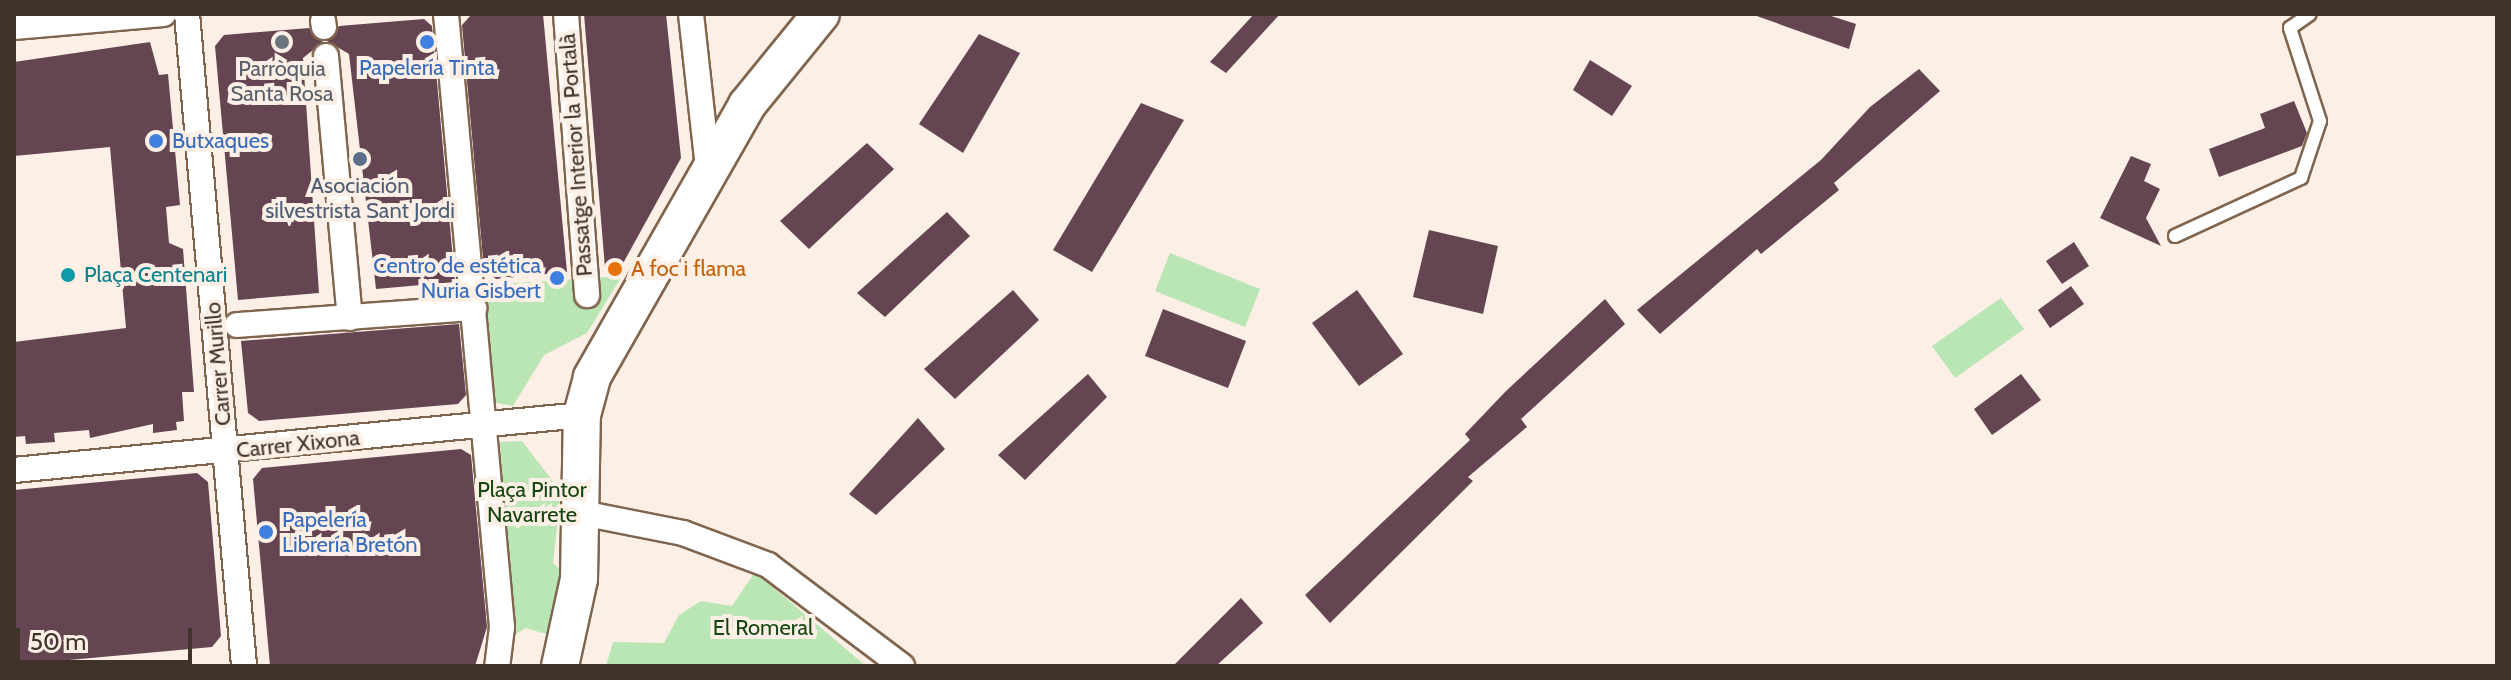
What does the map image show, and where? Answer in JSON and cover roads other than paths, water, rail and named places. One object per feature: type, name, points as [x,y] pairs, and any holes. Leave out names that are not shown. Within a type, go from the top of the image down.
[{"type":"street","points":[[14,27],[163,14]]},
{"type":"street","name":"Carrer Murillo","points":[[187,14],[244,666]]},
{"type":"street","points":[[446,14],[502,627],[497,666]]},
{"type":"street","name":"Passatge Interior la Portalà","points":[[566,14],[587,295]]},
{"type":"street","points":[[691,14],[708,168]]},
{"type":"street","points":[[560,666],[579,579],[582,415],[602,355],[708,168],[767,76],[821,14]]},
{"type":"street","points":[[326,56],[350,318]]},
{"type":"street","points":[[237,325],[474,308]]},
{"type":"street","name":"Carrer Xixona","points":[[14,470],[582,415]]},
{"type":"street","points":[[582,513],[710,541],[768,565],[902,666]]},
{"type":"street","points":[[228,666],[244,666]]},
{"type":"lane","points":[[2175,236],[2301,178],[2320,121],[2290,28],[2310,14]]},
{"type":"place","name":"Parròquia Santa Rosa","points":[[282,42]]},
{"type":"place","name":"Papelería Tinta","points":[[427,42]]},
{"type":"place","name":"Butxaques","points":[[156,141]]},
{"type":"place","name":"Asociación silvestrista Sant Jordi","points":[[360,159]]},
{"type":"place","name":"A foc i flama","points":[[615,269]]},
{"type":"place","name":"Plaça Centenari","points":[[68,275]]},
{"type":"place","name":"Centro de estética Nuria Gisbert","points":[[557,278]]},
{"type":"place","name":"Papelería Librería Bretón","points":[[266,532]]},
{"type":"park label","name":"Plaça Pintor Navarrete","points":[[532,502]]},
{"type":"park label","name":"El Romeral","points":[[763,628]]}]
